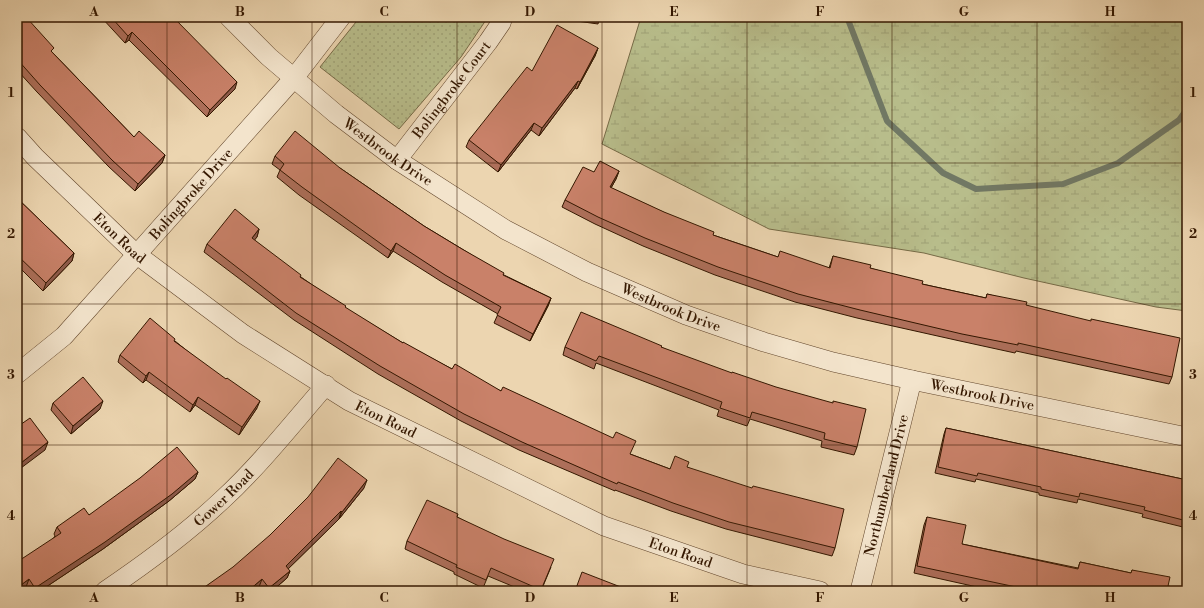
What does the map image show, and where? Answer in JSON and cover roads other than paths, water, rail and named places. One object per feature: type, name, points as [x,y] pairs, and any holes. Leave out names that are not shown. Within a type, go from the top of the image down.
[{"type":"street","name":"Westbrook Drive","points":[[229,17],[268,57],[336,114],[397,160],[506,230],[587,272],[679,312],[764,342],[833,362],[912,380],[1187,437]]},
{"type":"street","points":[[294,78],[341,17]]},
{"type":"street","name":"Bolingbroke Court","points":[[397,160],[488,42],[501,23],[503,17]]},
{"type":"street","name":"Bolingbroke Drive","points":[[17,374],[64,336],[294,78]]},
{"type":"street","name":"Eton Road","points":[[17,136],[35,157],[136,254],[243,334],[326,385],[349,401],[604,526],[744,574],[820,591]]},
{"type":"street","name":"Northumberland Drive","points":[[860,591],[912,380]]},
{"type":"street","name":"Gower Road","points":[[105,591],[186,532],[223,500],[265,456],[326,385]]},
{"type":"waterway","points":[[847,17],[887,121],[943,173],[976,189],[1063,184],[1118,163],[1179,120],[1187,109]]}]
